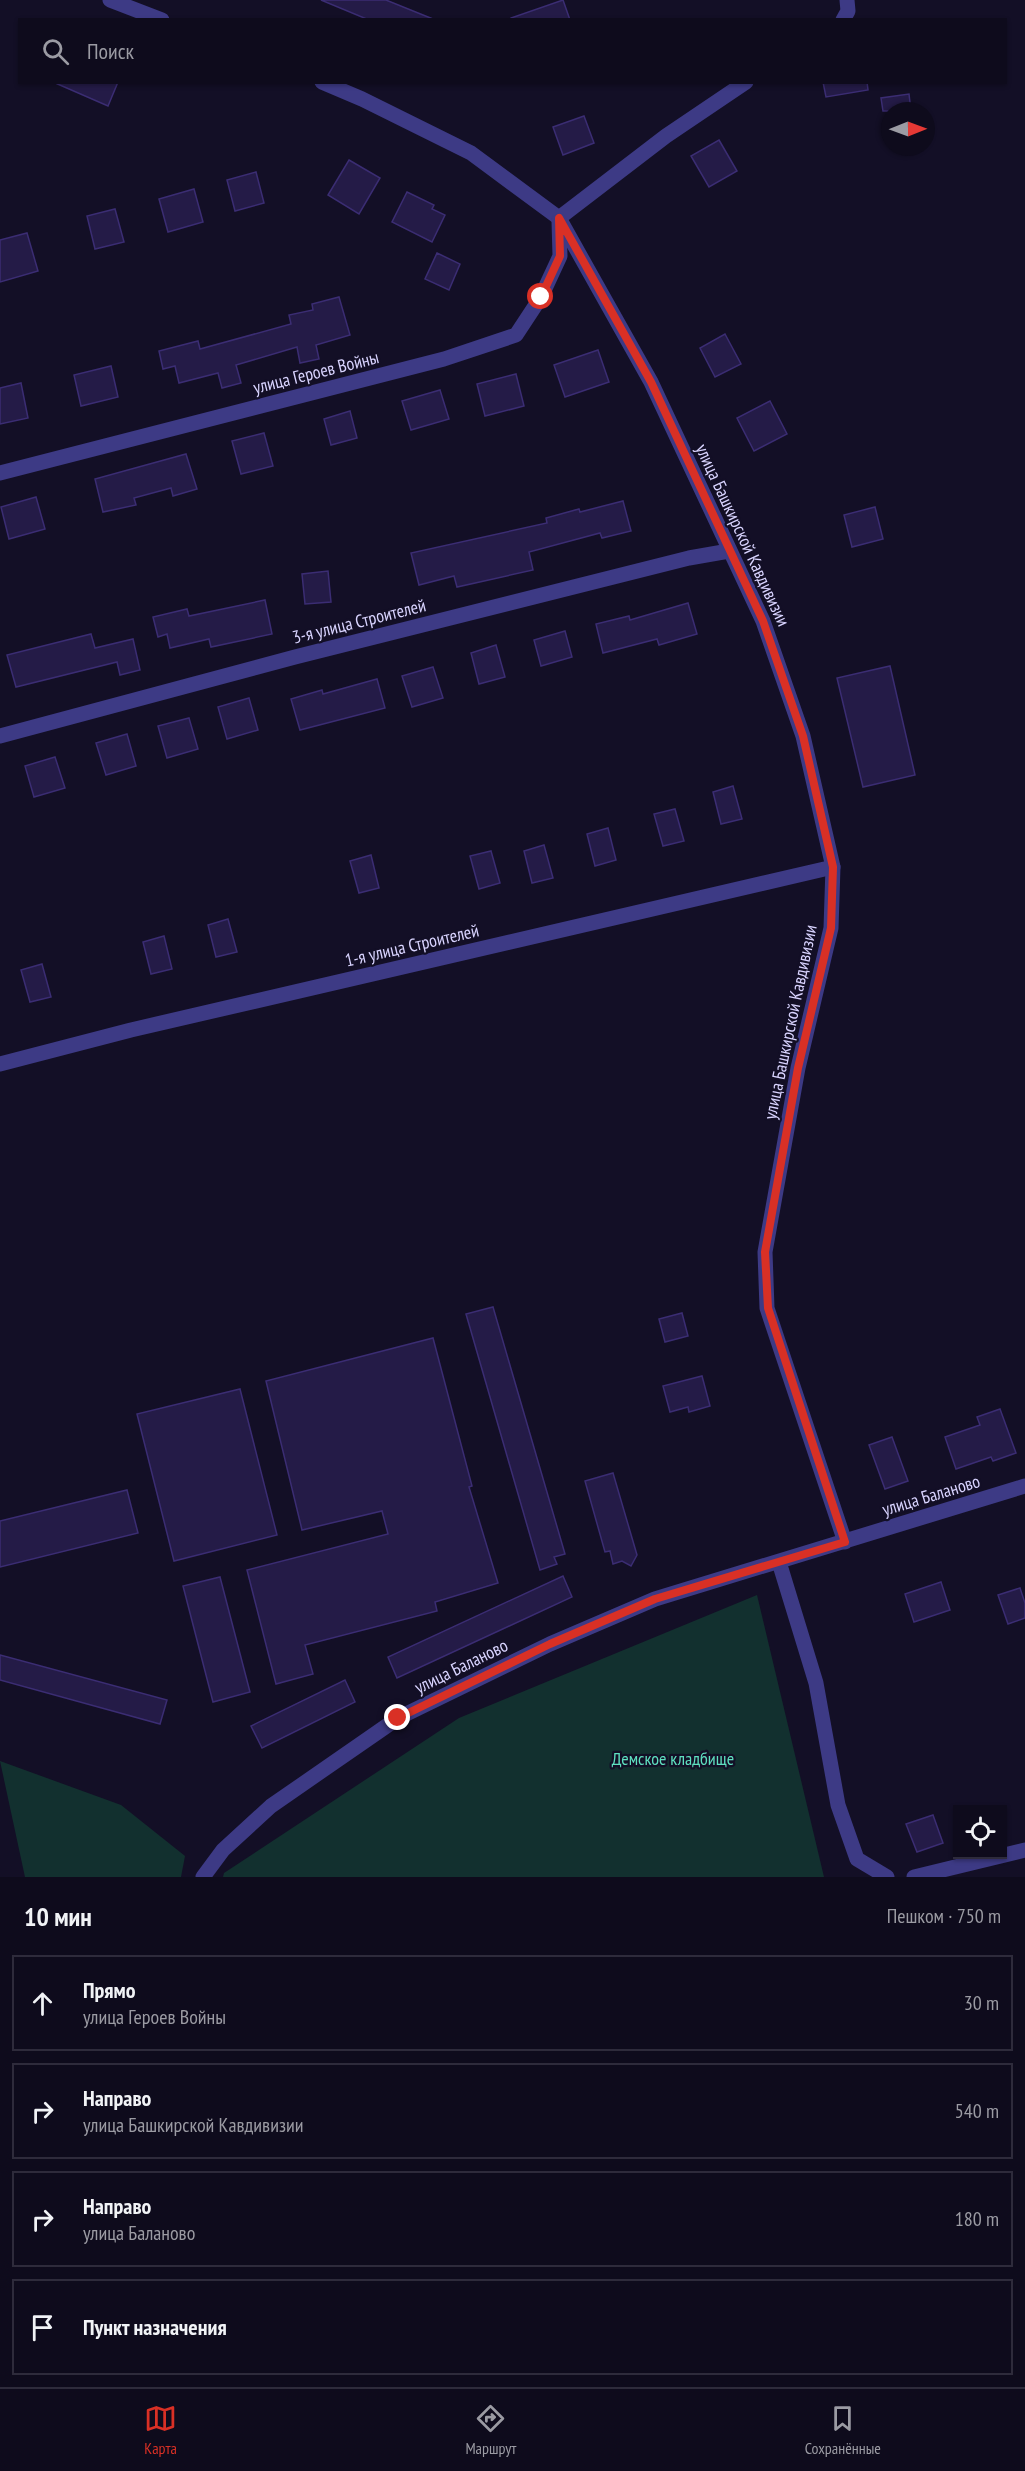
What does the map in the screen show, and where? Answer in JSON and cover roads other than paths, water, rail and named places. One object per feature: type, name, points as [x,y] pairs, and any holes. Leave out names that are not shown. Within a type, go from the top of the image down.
[{"type":"street","points":[[110,0],[157,18]]},
{"type":"street","points":[[844,18],[848,11],[847,0]]},
{"type":"street","name":"улица Башкирской Кавдивизии","points":[[326,84],[362,99],[471,153],[559,218],[651,382],[763,621],[803,736],[833,867],[831,928],[798,1068],[765,1252],[768,1308],[845,1542]]},
{"type":"street","points":[[559,218],[666,136],[743,84]]},
{"type":"street","name":"улица Героев Войны","points":[[0,473],[444,359],[516,335],[541,297],[560,256],[559,218]]},
{"type":"street","name":"3-я улица Строителей","points":[[0,736],[318,651],[689,558],[729,551]]},
{"type":"street","name":"1-я улица Строителей","points":[[0,1064],[130,1030],[833,867]]},
{"type":"street","name":"улица Баланово","points":[[203,1877],[223,1851],[272,1806],[398,1718],[550,1644],[655,1599],[1025,1486]]},
{"type":"street","points":[[779,1562],[816,1683],[838,1805],[857,1859],[887,1877]]},
{"type":"street","points":[[914,1877],[935,1874],[1025,1851]]},
{"type":"park label","name":"Демское кладбище","points":[[673,1758]]}]
